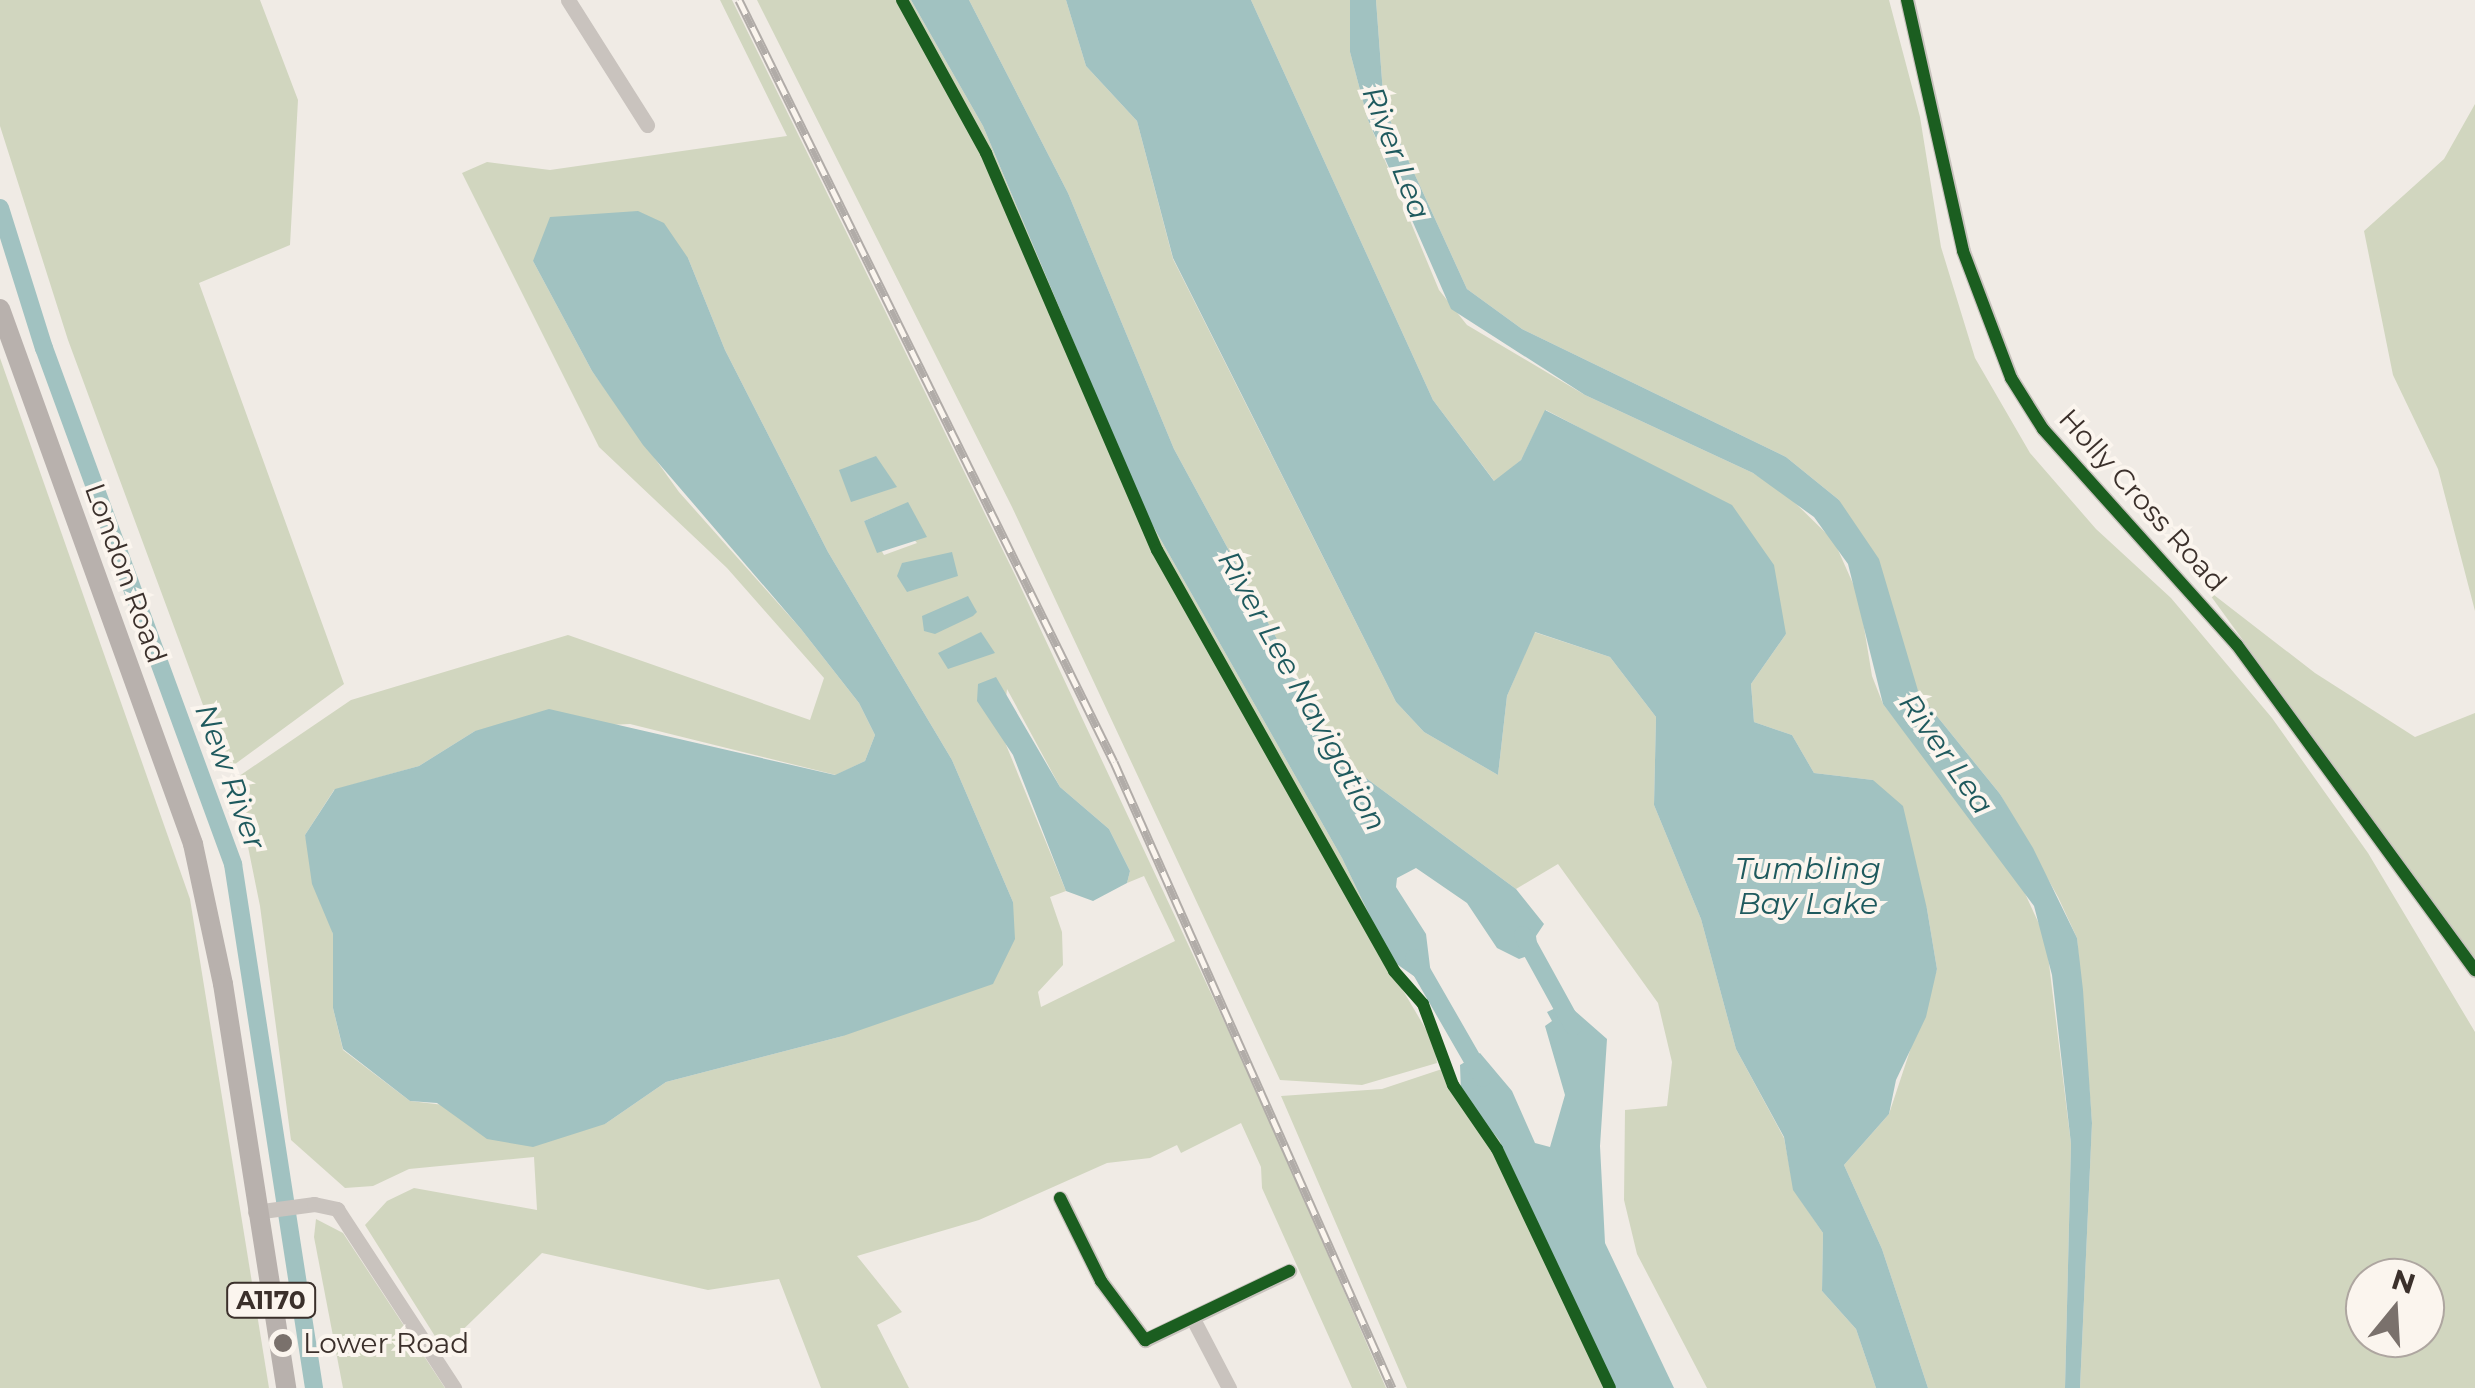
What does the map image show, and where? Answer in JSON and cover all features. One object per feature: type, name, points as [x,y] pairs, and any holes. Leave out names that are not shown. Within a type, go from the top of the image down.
[{"type":"main road","name":"London Road","points":[[0,309],[192,844],[223,984],[255,1212]]},
{"type":"main road","name":"A1170","points":[[255,1212],[286,1388]]},
{"type":"street","points":[[568,0],[647,126]]},
{"type":"street","name":"Holly Cross Road","points":[[1907,0],[1962,251],[2011,378],[2042,429],[2229,634],[2475,970]]},
{"type":"street","points":[[1060,1198],[1101,1281],[1137,1333],[1154,1340],[1289,1271]]},
{"type":"street","points":[[255,1212],[325,1204],[342,1214],[454,1388]]},
{"type":"street","points":[[1193,1319],[1229,1388]]},
{"type":"green space","points":[[0,0],[260,0],[298,100],[290,245],[199,283],[344,684],[227,770],[68,340],[0,126]]},
{"type":"green space","points":[[720,0],[732,0],[1016,577],[1260,1098],[1386,1388],[1352,1388],[1262,1188],[1261,1167],[1241,1123],[1181,1153],[1177,1145],[1150,1158],[1107,1163],[979,1220],[857,1256],[902,1312],[877,1325],[909,1388],[821,1388],[779,1279],[708,1290],[542,1253],[443,1349],[365,1225],[387,1201],[414,1188],[537,1210],[534,1157],[409,1169],[373,1186],[345,1188],[291,1140],[260,906],[245,832],[226,785],[351,700],[568,635],[810,720],[824,678],[727,568],[599,447],[462,173],[487,162],[550,170],[787,136]],"holes":[[[688,258],[725,350],[828,552],[952,760],[1013,902],[843,1036],[666,1082],[605,1124],[410,1101],[343,1050],[333,1008],[333,934],[305,835],[334,790],[419,766],[475,731],[630,724],[836,775],[865,761],[875,735],[859,703],[801,629],[679,492],[592,371],[533,261]],[[890,510],[917,543],[884,555],[864,521]],[[1007,689],[1060,787],[1109,829],[1130,871],[1127,883],[1144,876],[1175,941],[1041,1007],[1038,992],[1063,965],[1062,932],[1050,897],[1066,891],[1002,735]]]},
{"type":"green space","points":[[757,0],[911,0],[983,126],[1145,512],[1342,858],[1391,960],[1388,965],[1434,1043],[1437,1063],[1362,1085],[1280,1080],[1012,507]]},
{"type":"green space","points":[[969,0],[1066,0],[1086,66],[1137,121],[1173,259],[1396,702],[1424,732],[1498,775],[1507,696],[1534,632],[1610,657],[1656,717],[1654,805],[1701,919],[1736,1049],[1784,1138],[1794,1190],[1823,1233],[1822,1291],[1856,1329],[1876,1388],[1707,1388],[1637,1254],[1624,1200],[1625,1110],[1667,1106],[1672,1062],[1658,1003],[1558,864],[1516,889],[1343,761],[1174,449],[1068,193]]},
{"type":"green space","points":[[1251,0],[1350,0],[1350,52],[1368,120],[1439,290],[1467,325],[1585,395],[1753,473],[1786,494],[1834,541],[1859,597],[1872,676],[1883,704],[2016,874],[2046,939],[2071,1144],[2065,1388],[1928,1388],[1882,1249],[1844,1165],[1889,1114],[1937,969],[1927,909],[1873,780],[1814,773],[1792,735],[1754,722],[1751,684],[1786,634],[1624,451],[1546,410],[1521,460],[1495,482],[1433,400]]},
{"type":"green space","points":[[1376,0],[1889,0],[1920,117],[1941,247],[1975,358],[2030,453],[2096,529],[2171,598],[2272,718],[2368,853],[2475,1032],[2475,1388],[2080,1388],[2092,1122],[2077,938],[2000,794],[1919,694],[1839,500],[1786,457],[1522,329],[1467,289],[1384,107]]},
{"type":"green space","points":[[2475,104],[2475,611],[2438,469],[2393,375],[2364,231],[2444,159]]},
{"type":"green space","points":[[0,358],[190,899],[269,1388],[0,1388]]},
{"type":"green space","points":[[2205,588],[2315,673],[2415,737],[2475,713],[2475,960]]},
{"type":"green space","points":[[1442,1069],[1499,1140],[1615,1388],[1407,1388],[1281,1096],[1382,1089]]},
{"type":"green space","points":[[316,1219],[343,1233],[445,1388],[343,1388],[314,1237]]},
{"type":"water","points":[[911,0],[969,0],[1068,193],[1174,449],[1343,761],[1516,889],[1544,924],[1536,936],[1538,952],[1519,959],[1497,948],[1467,903],[1416,868],[1397,878],[1396,887],[1426,934],[1431,975],[1418,979],[1391,960],[1342,858],[1145,512],[983,126]]},
{"type":"water","name":"Tumbling Bay Lake","points":[[1066,0],[1251,0],[1433,400],[1494,481],[1521,460],[1545,410],[1732,505],[1774,565],[1786,634],[1751,684],[1754,722],[1792,735],[1814,773],[1873,780],[1903,806],[1927,909],[1937,969],[1926,1017],[1896,1080],[1889,1114],[1844,1165],[1882,1249],[1928,1388],[1876,1388],[1856,1329],[1822,1291],[1823,1233],[1793,1190],[1784,1137],[1736,1049],[1701,919],[1654,805],[1656,717],[1610,657],[1535,632],[1507,696],[1498,775],[1424,732],[1396,702],[1173,258],[1137,121],[1086,66]]},
{"type":"water","name":"River Lea","points":[[1350,0],[1376,0],[1384,107],[1467,289],[1522,329],[1786,457],[1839,500],[1879,559],[1919,694],[2000,794],[2033,848],[2077,938],[2083,990],[2092,1123],[2080,1388],[2065,1388],[2071,1144],[2052,975],[2034,906],[1883,704],[1848,564],[1814,517],[1753,473],[1585,395],[1451,309],[1368,120],[1350,52]]},
{"type":"water","points":[[638,211],[664,223],[688,258],[725,350],[828,552],[952,760],[1013,902],[1015,939],[993,984],[843,1036],[666,1082],[605,1124],[533,1147],[487,1139],[437,1103],[410,1101],[343,1049],[333,1008],[333,934],[312,884],[305,835],[335,789],[419,766],[475,731],[549,709],[835,775],[865,761],[875,735],[859,703],[801,629],[643,445],[592,371],[533,261],[550,217]]},
{"type":"water","points":[[876,456],[897,487],[851,502],[839,470]]},
{"type":"water","points":[[908,502],[927,537],[877,553],[864,521]]},
{"type":"water","points":[[952,552],[958,576],[907,592],[897,576],[902,563]]},
{"type":"water","points":[[968,596],[977,612],[973,616],[935,634],[924,631],[922,616]]},
{"type":"water","points":[[981,632],[995,653],[948,669],[938,653]]},
{"type":"water","points":[[996,677],[1060,787],[1109,829],[1130,871],[1127,883],[1093,901],[1066,891],[1013,755],[977,701],[978,684]]},
{"type":"water","points":[[1566,1003],[1607,1039],[1600,1146],[1605,1243],[1674,1388],[1615,1388],[1499,1140],[1461,1093],[1460,1065],[1480,1053],[1512,1091],[1535,1143],[1550,1147],[1565,1095],[1545,1026],[1552,1021],[1547,1012]]},
{"type":"waterway","name":"New River","points":[[0,208],[44,348],[233,864],[314,1388]]},
{"type":"waterway","points":[[1523,935],[1573,1026]]},
{"type":"waterway","name":"River Lee Navigation","points":[[1414,958],[1483,1078]]},
{"type":"railway","points":[[739,0],[1114,762],[1392,1388]]},
{"type":"cycle path","points":[[902,0],[986,153],[1157,550],[1394,971],[1423,1004],[1453,1085],[1497,1149],[1610,1388]]},
{"type":"cycle path","points":[[1907,0],[1963,251],[2011,378],[2043,429],[2237,645],[2475,970]]},
{"type":"cycle path","points":[[1060,1198],[1101,1281],[1145,1340],[1289,1271]]},
{"type":"place","name":"Lower Road","points":[[283,1343]]}]
